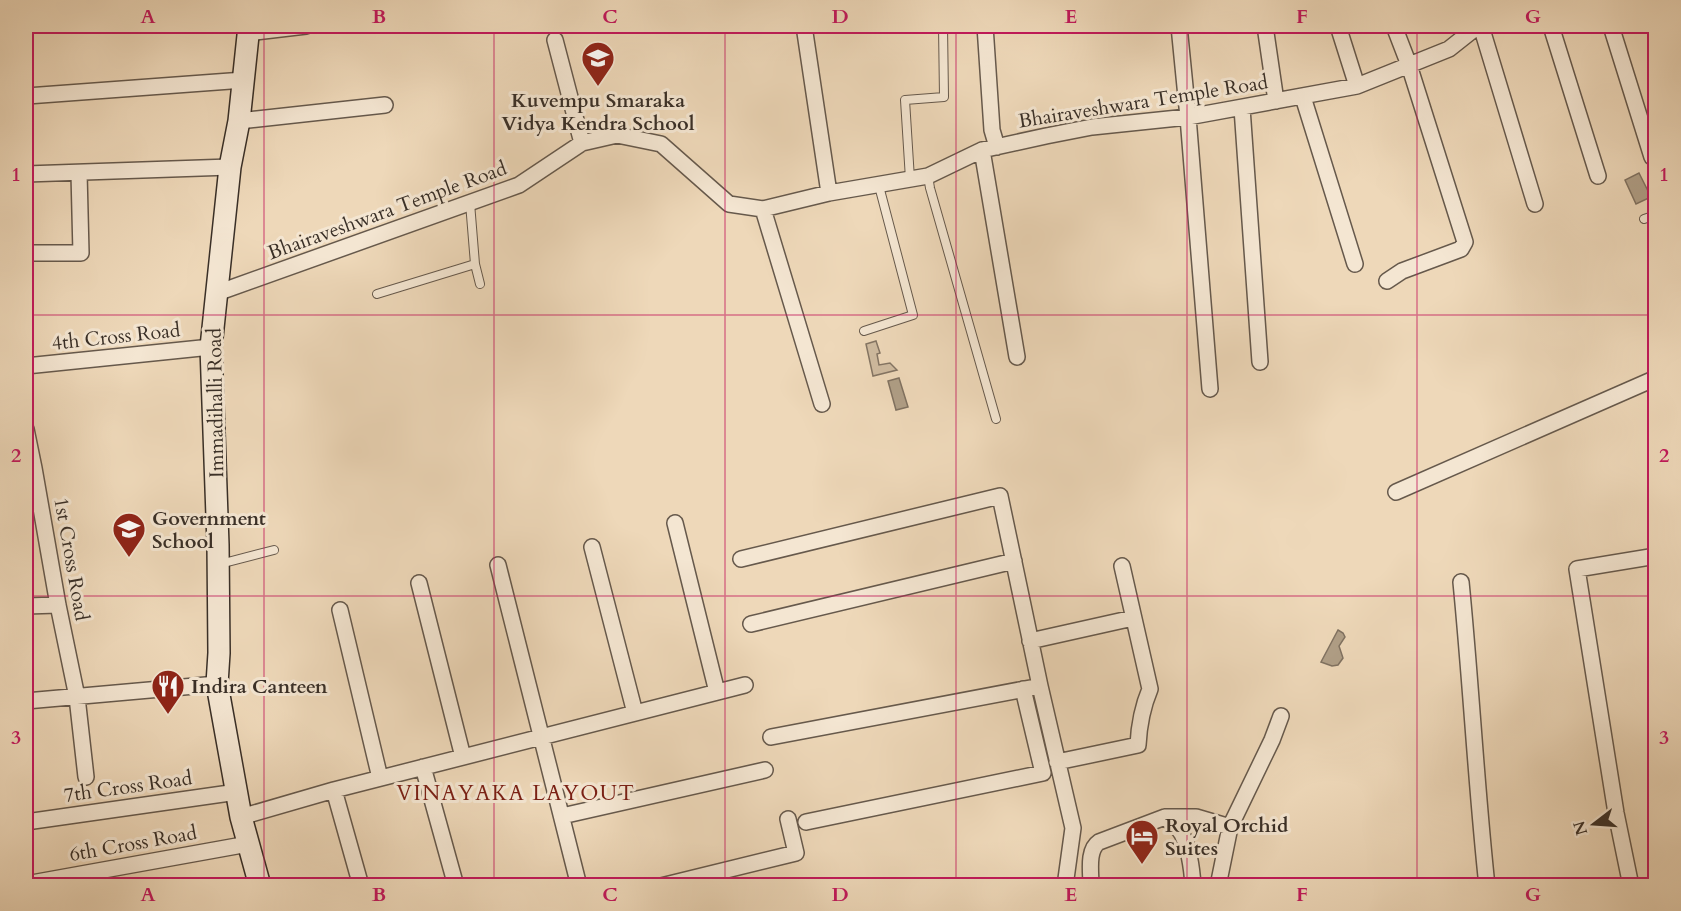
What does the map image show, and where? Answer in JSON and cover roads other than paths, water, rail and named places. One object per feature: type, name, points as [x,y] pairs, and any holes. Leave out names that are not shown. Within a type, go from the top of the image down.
[{"type":"street","points":[[248,29],[306,26]]},
{"type":"street","points":[[804,26],[829,194]]},
{"type":"street","points":[[985,26],[992,130],[990,148],[1017,357]]},
{"type":"street","points":[[1179,26],[1210,389]]},
{"type":"street","points":[[1265,26],[1276,101]]},
{"type":"street","points":[[1338,26],[1357,86]]},
{"type":"street","points":[[1387,281],[1402,271],[1461,249],[1465,242],[1409,65],[1394,26]]},
{"type":"street","points":[[1480,26],[1535,204]]},
{"type":"street","name":"Bhairaveshwara Temple Road","points":[[217,293],[519,185],[582,143],[617,135],[661,144],[729,204],[763,209],[928,176],[990,148],[1092,127],[1188,117],[1357,86],[1449,49],[1480,26]]},
{"type":"street","points":[[1551,26],[1598,176]]},
{"type":"street","points":[[1611,26],[1652,157]]},
{"type":"street","name":"Immadihalli Road","points":[[248,29],[239,121],[230,167],[212,347],[218,564],[217,684],[241,817],[260,885]]},
{"type":"street","points":[[555,40],[582,143]]},
{"type":"street","points":[[27,96],[244,80]]},
{"type":"street","points":[[1303,97],[1354,264]]},
{"type":"street","points":[[239,121],[385,105]]},
{"type":"street","points":[[1242,108],[1260,362]]},
{"type":"street","points":[[26,174],[230,167]]},
{"type":"street","points":[[26,253],[81,253],[79,173]]},
{"type":"street","points":[[763,209],[822,404]]},
{"type":"street","name":"4th Cross Road","points":[[26,366],[212,347]]},
{"type":"street","points":[[1396,492],[1656,378]]},
{"type":"street","name":"1st Cross Road","points":[[26,429],[30,468],[77,697],[86,777]]},
{"type":"street","points":[[741,560],[1000,496],[1072,828],[1065,885]]},
{"type":"street","points":[[675,523],[717,692]]},
{"type":"street","points":[[592,547],[635,713]]},
{"type":"street","points":[[1631,885],[1616,813],[1577,569],[1656,556]]},
{"type":"street","points":[[751,624],[1014,561]]},
{"type":"street","points":[[498,565],[579,885]]},
{"type":"street","points":[[1057,762],[1138,745],[1140,717],[1150,689],[1122,566]]},
{"type":"street","points":[[1461,582],[1468,647],[1479,817],[1487,885]]},
{"type":"street","points":[[419,584],[463,757]]},
{"type":"street","points":[[26,606],[58,605]]},
{"type":"street","points":[[340,610],[380,778]]},
{"type":"street","points":[[1030,641],[1133,618]]},
{"type":"street","points":[[26,701],[217,684]]},
{"type":"street","points":[[241,817],[334,790],[746,685]]},
{"type":"street","points":[[771,737],[1040,686]]},
{"type":"street","points":[[806,822],[1043,773],[1023,689]]},
{"type":"street","points":[[1218,885],[1230,827],[1272,740],[1281,716]]},
{"type":"street","points":[[423,767],[456,885]]},
{"type":"street","points":[[562,816],[765,771]]},
{"type":"street","points":[[334,790],[361,885]]},
{"type":"street","name":"7th Cross Road","points":[[26,822],[237,792]]},
{"type":"street","points":[[1091,885],[1092,850],[1095,844],[1145,823],[1166,817],[1196,817],[1230,827]]},
{"type":"street","points":[[1166,817],[1178,828],[1183,838],[1189,856],[1193,885]]},
{"type":"street","points":[[661,885],[796,853],[788,819]]},
{"type":"street","name":"6th Cross Road","points":[[26,884],[248,844]]},
{"type":"lane","points":[[910,179],[905,100],[944,97],[943,26]]},
{"type":"lane","points":[[928,176],[996,419]]},
{"type":"lane","points":[[864,331],[913,315],[879,186]]},
{"type":"lane","points":[[470,202],[475,264],[480,284]]},
{"type":"lane","points":[[1644,219],[1656,215]]},
{"type":"lane","points":[[377,294],[475,264]]},
{"type":"lane","points":[[218,564],[274,550]]},
{"type":"place","name":"Kuvempu Smaraka Vidya Kendra School","points":[[598,87]]},
{"type":"place","name":"Government School","points":[[129,558]]},
{"type":"place","name":"Indira Canteen","points":[[168,715]]},
{"type":"place","name":"Royal Orchid Suites","points":[[1142,865]]},
{"type":"district","name":"VINAYAKA LAYOUT","points":[[516,793]]}]
